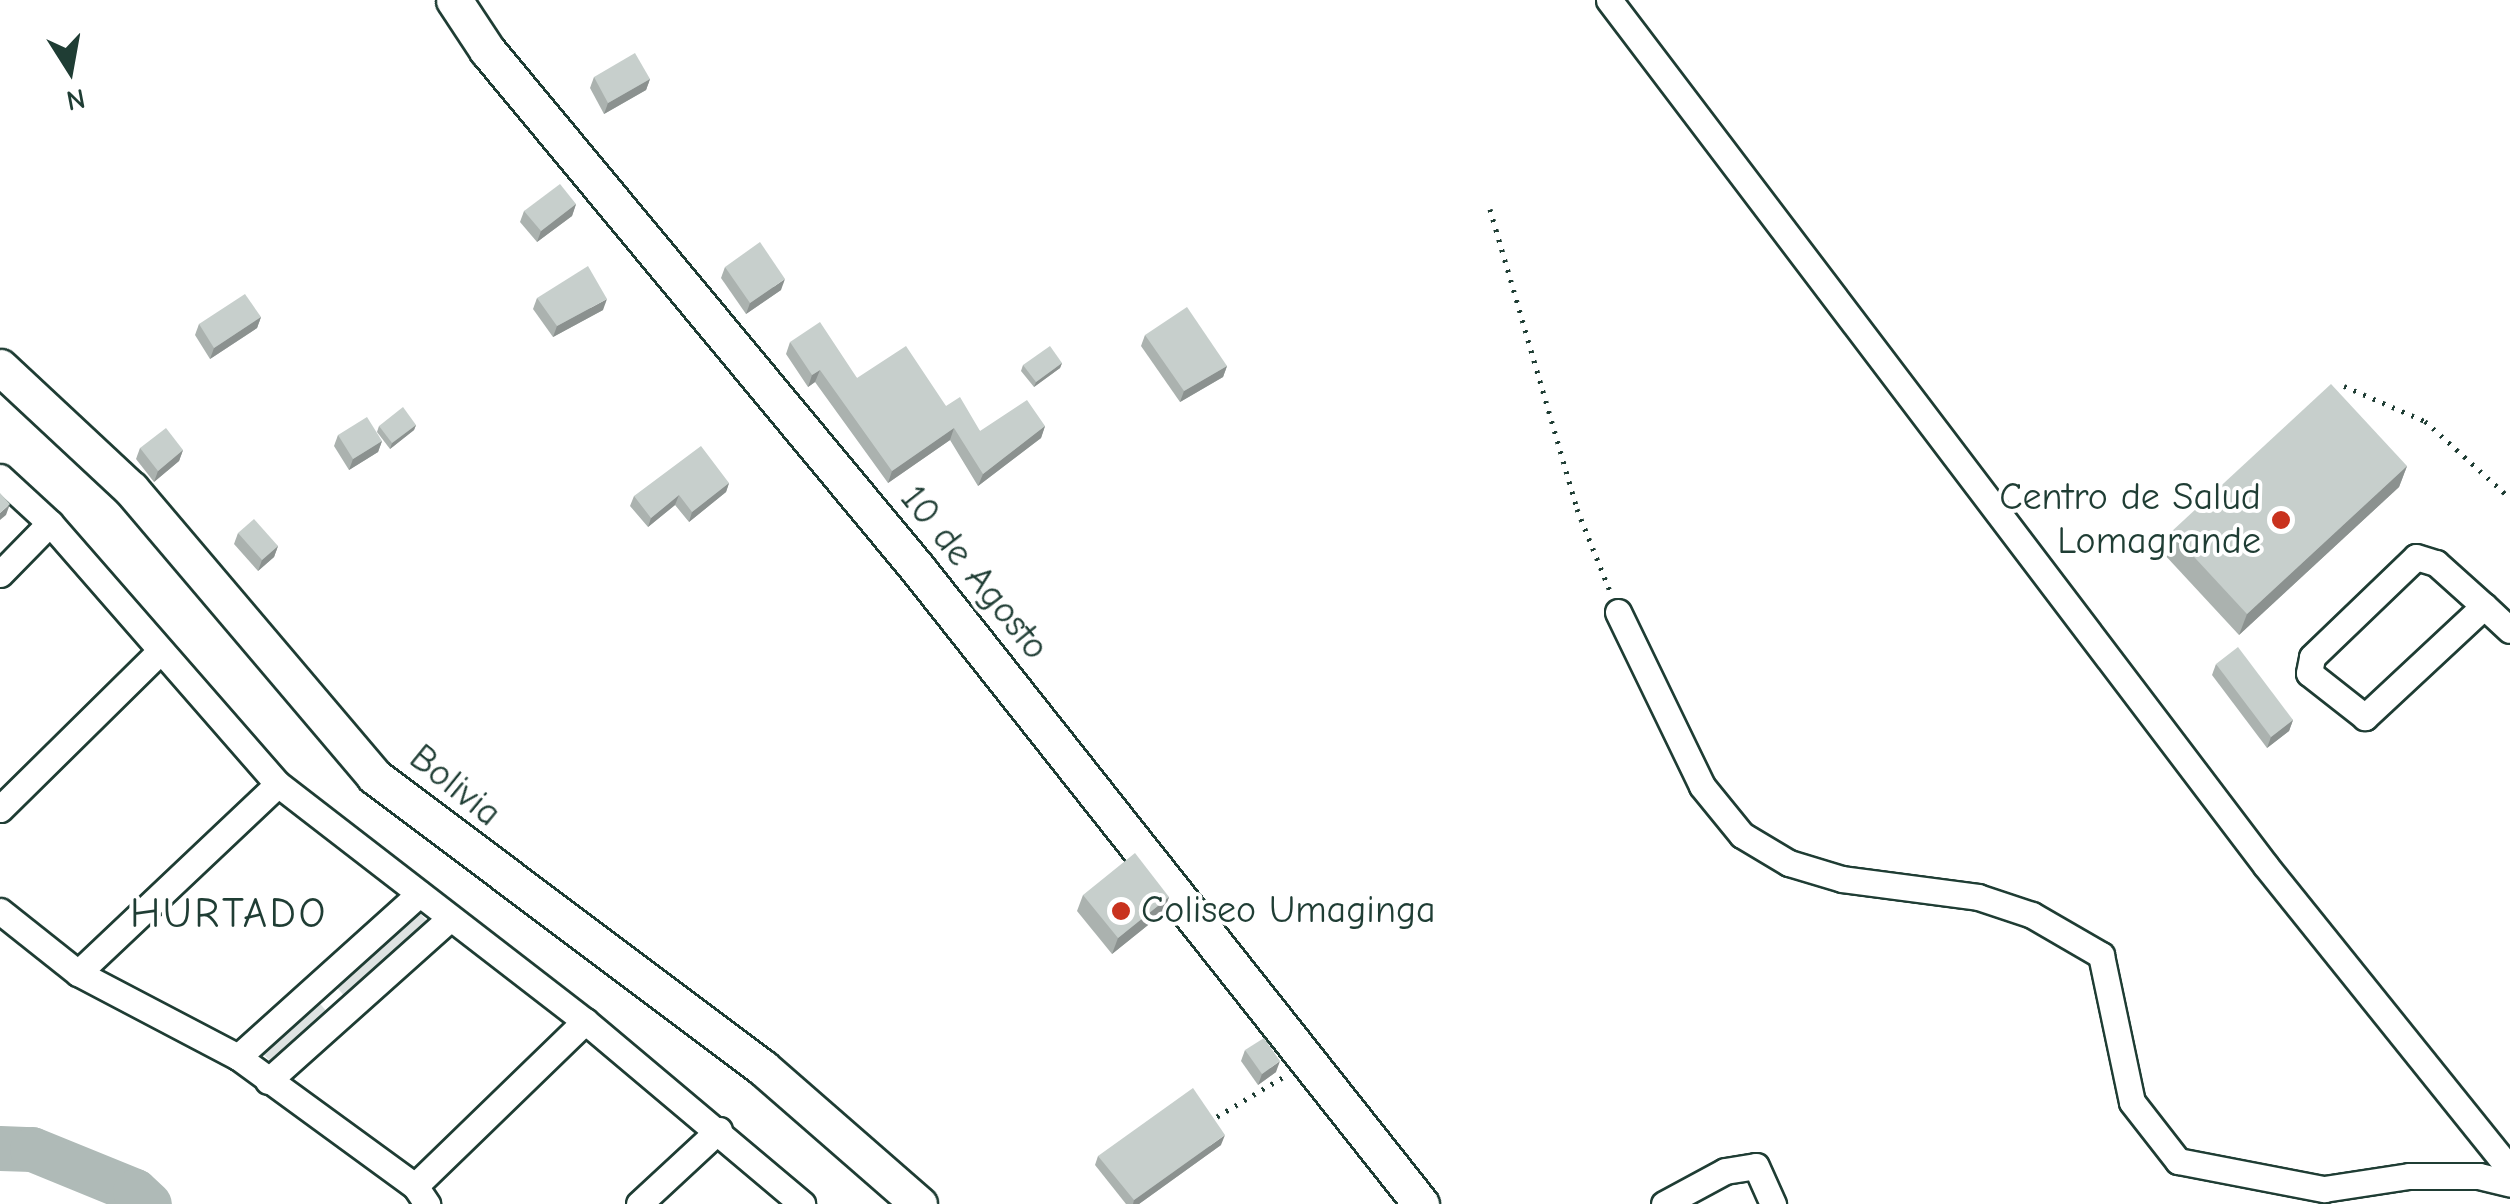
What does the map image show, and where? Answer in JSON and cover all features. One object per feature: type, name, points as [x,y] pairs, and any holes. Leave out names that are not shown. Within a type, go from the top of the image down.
[{"type":"street","name":"10 de Agosto","points":[[454,0],[487,50],[905,553],[1421,1204]]},
{"type":"street","points":[[1609,0],[2266,866],[2510,1169]]},
{"type":"street","name":"Bolivia","points":[[0,367],[131,488],[374,776],[763,1068],[919,1204]]},
{"type":"street","points":[[0,477],[50,523],[278,784],[585,1021],[719,1130],[802,1204]]},
{"type":"street","points":[[0,574],[50,523]]},
{"type":"street","points":[[2484,606],[2364,717],[2309,672],[2312,657],[2416,556],[2436,563],[2484,606],[2510,630]]},
{"type":"street","points":[[1618,612],[1702,786],[1742,835],[1789,863],[1842,879],[1978,897],[2032,914],[2101,955],[2132,1102],[2178,1161],[2324,1189],[2409,1176],[2480,1176],[2510,1184]]},
{"type":"street","points":[[0,809],[160,651]]},
{"type":"street","points":[[78,973],[278,784]]},
{"type":"street","points":[[238,1058],[419,894]]},
{"type":"street","points":[[0,911],[78,973],[238,1058],[421,1195],[585,1021]]},
{"type":"street","points":[[268,1082],[449,919]]},
{"type":"street","points":[[321,983],[348,1010]]},
{"type":"street","points":[[639,1204],[719,1130]]},
{"type":"street","points":[[1664,1204],[1725,1171],[1756,1166],[1773,1204]]},
{"type":"path","points":[[1490,209],[1577,509],[1618,612]]},
{"type":"path","points":[[2344,386],[2425,420],[2510,498]]},
{"type":"path","points":[[1196,1129],[1307,1061]]},
{"type":"shaded area","points":[[416,909],[428,922],[346,998],[334,984]]},
{"type":"shaded area","points":[[316,999],[328,1013],[272,1063],[259,1050]]},
{"type":"building","points":[[635,53],[650,79],[608,103],[594,77]]},
{"type":"building","points":[[560,184],[576,204],[541,231],[524,211]]},
{"type":"building","points":[[760,242],[785,279],[750,303],[725,267]]},
{"type":"building","points":[[588,266],[607,299],[557,326],[537,298]]},
{"type":"building","points":[[245,294],[261,317],[214,348],[199,324]]},
{"type":"building","points":[[1187,307],[1227,366],[1184,391],[1145,335]]},
{"type":"building","points":[[820,322],[857,378],[906,346],[946,406],[960,397],[980,431],[1027,400],[1045,426],[983,474],[954,428],[892,471],[820,370],[812,375],[790,342]]},
{"type":"building","points":[[1050,346],[1062,363],[1036,382],[1023,365]]},
{"type":"building","name":"Centro de Salud Lomagrande","points":[[2331,384],[2407,466],[2247,614],[2171,532]]},
{"type":"building","points":[[403,407],[416,425],[392,443],[379,426]]},
{"type":"building","points":[[367,417],[382,441],[353,459],[338,435]]},
{"type":"building","points":[[166,428],[183,450],[158,471],[140,448]]},
{"type":"building","points":[[701,446],[729,483],[692,512],[679,495],[651,518],[634,496]]},
{"type":"building","points":[[0,493],[10,504],[0,513]]},
{"type":"building","points":[[254,519],[278,546],[262,560],[238,533]]},
{"type":"building","points":[[2238,647],[2293,720],[2271,737],[2216,664]]},
{"type":"building","name":"Coliseo Umaginga","points":[[1135,853],[1169,897],[1118,938],[1083,895]]},
{"type":"building","points":[[1264,1038],[1280,1061],[1262,1074],[1245,1050]]},
{"type":"building","points":[[1193,1088],[1225,1135],[1134,1200],[1098,1156]]},
{"type":"waterway","points":[[0,1148],[32,1149],[135,1191],[149,1204]]},
{"type":"place","name":"Centro de Salud Lomagrande","points":[[2281,520]]},
{"type":"place","name":"Coliseo Umaginga","points":[[1121,911]]},
{"type":"district","name":"HURTADO","points":[[229,914]]}]
